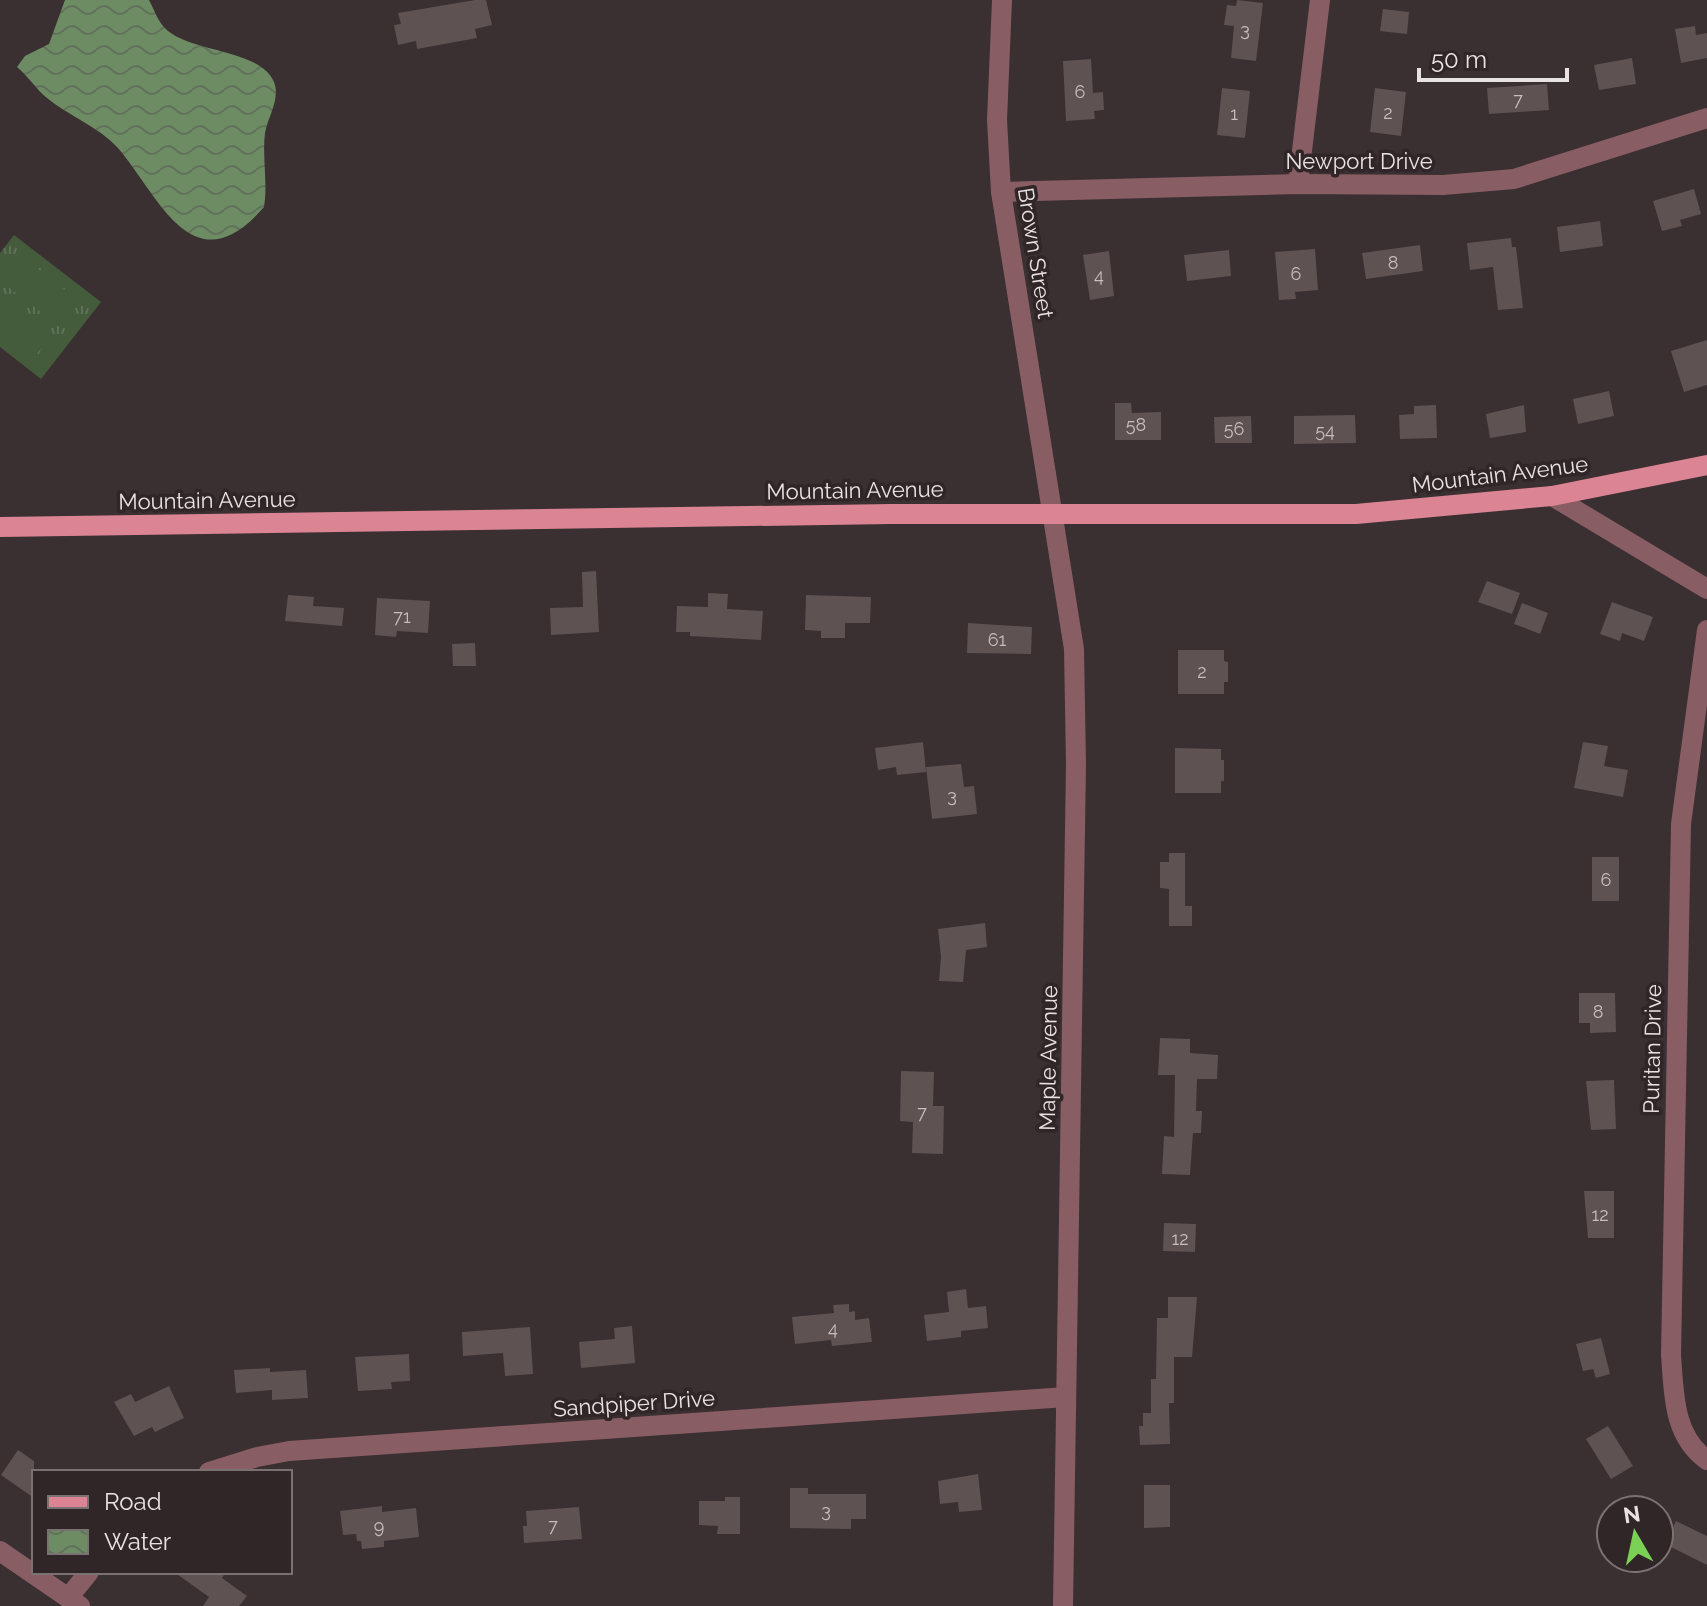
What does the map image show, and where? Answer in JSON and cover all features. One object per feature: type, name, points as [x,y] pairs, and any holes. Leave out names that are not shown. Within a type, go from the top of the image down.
[{"type":"main road","name":"Mountain Avenue","points":[[0,527],[1052,512],[1356,514],[1552,496],[1707,465]]},
{"type":"street","name":"Brown Street","points":[[1002,0],[997,120],[1001,192],[1052,512]]},
{"type":"street","points":[[1298,184],[1320,0]]},
{"type":"street","name":"Newport Drive","points":[[1001,192],[1298,184],[1443,185],[1514,179],[1707,118]]},
{"type":"street","points":[[1552,496],[1707,589]]},
{"type":"street","name":"Maple Avenue","points":[[1052,512],[1074,649],[1076,764],[1063,1606]]},
{"type":"street","name":"Puritan Drive","points":[[1707,630],[1681,824],[1671,1355],[1675,1412],[1692,1450],[1707,1460]]},
{"type":"street","name":"Sandpiper Drive","points":[[215,1470],[289,1451],[1066,1397]]},
{"type":"street","points":[[0,1551],[32,1573]]},
{"type":"street","points":[[33,1574],[74,1602],[88,1574]]},
{"type":"green space","points":[[14,235],[101,302],[41,379],[0,347],[0,253]]},
{"type":"green space","points":[[23,257],[78,300],[58,325],[3,283]]},
{"type":"green space","points":[[0,295],[52,334],[33,359],[0,334]]},
{"type":"water","points":[[65,0],[149,0],[159,21],[168,31],[195,44],[244,58],[269,74],[276,91],[265,133],[264,207],[239,230],[217,239],[197,237],[180,226],[163,209],[118,148],[47,98],[17,67],[25,56],[49,44]]},
{"type":"building","points":[[486,0],[492,25],[475,29],[477,38],[417,49],[416,41],[398,45],[394,25],[401,24],[398,13]]},
{"type":"building","points":[[1237,0],[1263,3],[1256,61],[1231,58],[1234,26],[1224,25],[1227,5],[1236,6]]},
{"type":"building","points":[[1383,9],[1409,12],[1407,34],[1380,31]]},
{"type":"building","points":[[1695,26],[1696,35],[1707,33],[1707,58],[1681,63],[1675,29]]},
{"type":"building","points":[[1632,58],[1636,84],[1599,90],[1594,65]]},
{"type":"building","points":[[1091,59],[1093,93],[1103,92],[1104,110],[1094,111],[1095,119],[1066,121],[1063,61]]},
{"type":"building","points":[[1547,84],[1549,110],[1489,114],[1487,88]]},
{"type":"building","points":[[1222,88],[1250,91],[1245,138],[1217,135]]},
{"type":"building","points":[[1375,88],[1406,92],[1401,136],[1370,132]]},
{"type":"building","points":[[1694,189],[1701,214],[1680,220],[1682,226],[1662,231],[1653,201]]},
{"type":"building","points":[[1600,221],[1603,246],[1560,252],[1557,227]]},
{"type":"building","points":[[1511,238],[1512,247],[1516,247],[1523,308],[1498,310],[1493,267],[1470,270],[1467,243]]},
{"type":"building","points":[[1420,245],[1423,271],[1366,279],[1362,253]]},
{"type":"building","points":[[1315,249],[1318,290],[1295,292],[1296,299],[1279,300],[1275,252]]},
{"type":"building","points":[[1229,250],[1231,276],[1187,281],[1184,255]]},
{"type":"building","points":[[1109,251],[1114,296],[1090,300],[1083,255]]},
{"type":"building","points":[[1707,340],[1707,385],[1684,392],[1671,351]]},
{"type":"building","points":[[1609,391],[1614,416],[1578,424],[1573,399]]},
{"type":"building","points":[[1115,403],[1131,403],[1132,413],[1161,412],[1161,440],[1115,440]]},
{"type":"building","points":[[1436,405],[1437,438],[1400,439],[1399,415],[1414,414],[1414,406]]},
{"type":"building","points":[[1524,405],[1526,432],[1490,438],[1486,414]]},
{"type":"building","points":[[1355,415],[1356,443],[1294,444],[1294,416]]},
{"type":"building","points":[[1251,416],[1252,443],[1215,443],[1214,417]]},
{"type":"building","points":[[596,571],[599,632],[551,635],[550,608],[583,607],[582,572]]},
{"type":"building","points":[[1487,581],[1520,593],[1512,614],[1478,602]]},
{"type":"building","points":[[708,593],[728,594],[727,609],[763,611],[761,640],[690,636],[690,632],[676,632],[677,606],[708,607]]},
{"type":"building","points":[[288,595],[314,597],[313,606],[344,608],[342,626],[285,621]]},
{"type":"building","points":[[806,595],[871,597],[870,623],[845,623],[845,638],[821,638],[821,631],[805,630]]},
{"type":"building","points":[[377,598],[430,601],[428,633],[397,631],[396,637],[375,635]]},
{"type":"building","points":[[1612,602],[1653,617],[1644,641],[1622,633],[1620,641],[1600,634]]},
{"type":"building","points":[[1522,603],[1548,613],[1540,634],[1514,624]]},
{"type":"building","points":[[968,623],[1032,627],[1031,654],[967,653]]},
{"type":"building","points":[[475,643],[476,666],[453,666],[452,644]]},
{"type":"building","points":[[1178,650],[1224,650],[1224,661],[1228,662],[1228,682],[1224,682],[1224,694],[1178,694]]},
{"type":"building","points":[[923,742],[926,772],[897,775],[896,767],[878,770],[875,748]]},
{"type":"building","points":[[1583,742],[1608,746],[1604,766],[1628,770],[1623,797],[1574,788]]},
{"type":"building","points":[[1175,748],[1221,749],[1224,781],[1221,781],[1221,793],[1175,793]]},
{"type":"building","points":[[961,764],[964,787],[974,786],[977,814],[932,819],[926,767]]},
{"type":"building","points":[[1169,853],[1185,853],[1185,906],[1192,906],[1192,926],[1169,926],[1169,889],[1160,888],[1160,862],[1169,862]]},
{"type":"building","points":[[1592,857],[1619,857],[1619,901],[1592,901]]},
{"type":"building","points":[[985,923],[987,947],[966,950],[963,982],[939,981],[941,957],[938,929]]},
{"type":"building","points":[[1579,993],[1615,993],[1616,1032],[1590,1033],[1590,1023],[1579,1023]]},
{"type":"building","points":[[1160,1038],[1190,1039],[1190,1053],[1218,1055],[1217,1079],[1197,1079],[1196,1111],[1202,1111],[1201,1133],[1193,1133],[1190,1175],[1162,1174],[1164,1136],[1174,1137],[1175,1075],[1158,1075]]},
{"type":"building","points":[[901,1071],[934,1072],[933,1106],[944,1106],[943,1154],[912,1153],[913,1122],[900,1121]]},
{"type":"building","points":[[1614,1080],[1616,1129],[1591,1130],[1586,1081]]},
{"type":"building","points":[[1584,1191],[1614,1191],[1614,1238],[1588,1238]]},
{"type":"building","points":[[1164,1223],[1196,1224],[1195,1252],[1163,1251]]},
{"type":"building","points":[[966,1289],[968,1308],[986,1306],[988,1328],[961,1331],[961,1337],[927,1341],[924,1315],[949,1312],[947,1292]]},
{"type":"building","points":[[1168,1297],[1197,1297],[1192,1357],[1174,1357],[1174,1403],[1169,1403],[1170,1444],[1140,1445],[1139,1426],[1143,1426],[1143,1413],[1151,1413],[1151,1379],[1156,1379],[1157,1318],[1168,1318]]},
{"type":"building","points":[[849,1304],[849,1312],[855,1311],[855,1320],[869,1318],[872,1342],[832,1346],[831,1340],[795,1344],[792,1317],[834,1313],[833,1305]]},
{"type":"building","points":[[632,1326],[635,1363],[581,1368],[579,1342],[615,1339],[614,1328]]},
{"type":"building","points":[[530,1327],[533,1374],[505,1376],[503,1353],[463,1356],[462,1332]]},
{"type":"building","points":[[1601,1338],[1610,1374],[1596,1378],[1593,1369],[1583,1371],[1576,1344]]},
{"type":"building","points":[[409,1354],[410,1381],[391,1382],[392,1389],[358,1391],[355,1357]]},
{"type":"building","points":[[270,1368],[270,1372],[306,1370],[308,1398],[272,1400],[272,1390],[236,1393],[234,1370]]},
{"type":"building","points":[[169,1386],[184,1418],[155,1432],[152,1427],[134,1436],[114,1402],[131,1394],[135,1402]]},
{"type":"building","points":[[1608,1426],[1633,1466],[1611,1479],[1586,1439]]},
{"type":"building","points":[[18,1450],[34,1461],[32,1497],[1,1475]]},
{"type":"building","points":[[978,1474],[982,1510],[959,1512],[958,1502],[940,1504],[938,1481]]},
{"type":"building","points":[[1144,1485],[1170,1485],[1170,1527],[1144,1528]]},
{"type":"building","points":[[790,1488],[808,1488],[808,1494],[866,1494],[866,1519],[851,1519],[851,1529],[790,1528]]},
{"type":"building","points":[[725,1497],[740,1497],[740,1534],[717,1534],[718,1526],[699,1525],[699,1501],[725,1501]]},
{"type":"building","points":[[382,1506],[382,1512],[416,1508],[419,1537],[384,1541],[384,1547],[362,1549],[356,1534],[343,1535],[340,1511]]},
{"type":"building","points":[[579,1507],[582,1539],[524,1543],[526,1511]]},
{"type":"building","points":[[1675,1523],[1707,1536],[1707,1565],[1675,1549]]},
{"type":"building","points":[[177,1574],[225,1574],[222,1578],[247,1596],[239,1606],[203,1606],[209,1597]]}]
